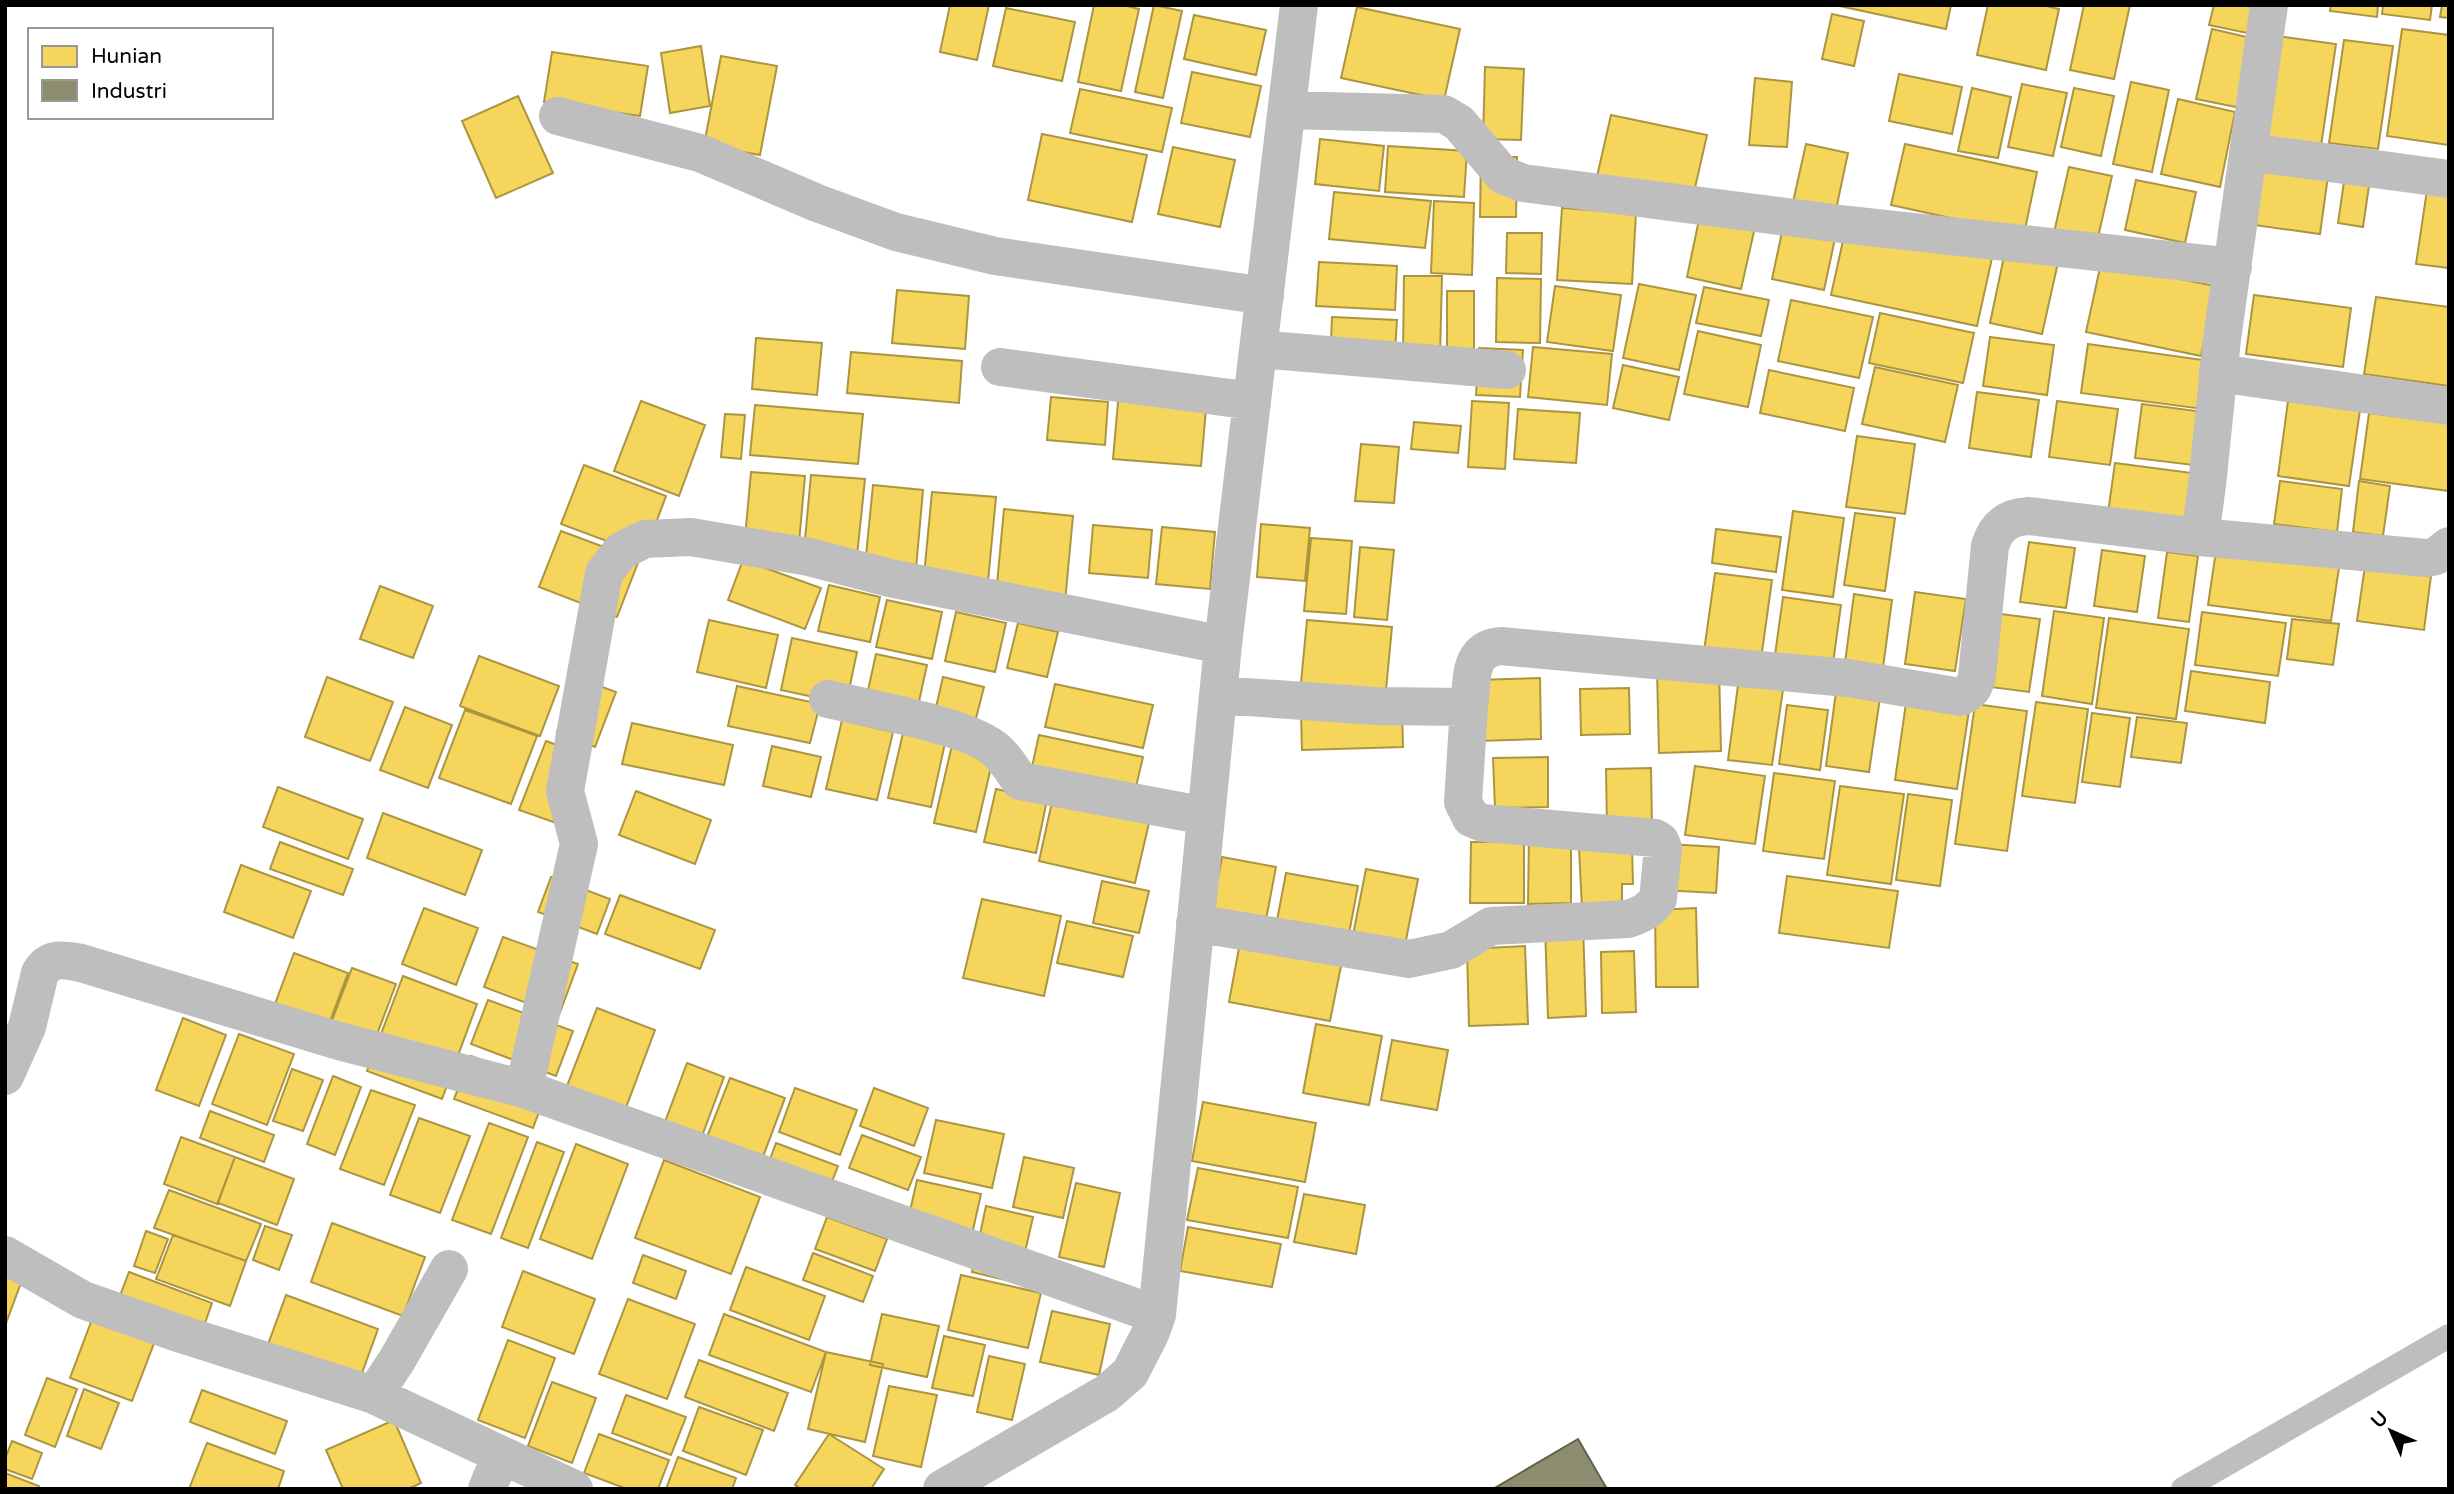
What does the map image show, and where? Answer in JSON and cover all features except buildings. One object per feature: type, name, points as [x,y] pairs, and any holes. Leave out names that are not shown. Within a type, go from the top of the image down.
[{"type":"street","points":[[942,1489],[1107,1393],[1130,1373],[1157,1315],[1223,645],[1300,5]]},
{"type":"street","points":[[2200,537],[2218,373],[2269,5]]},
{"type":"street","points":[[1287,110],[1444,114],[1460,123],[1503,175],[1523,183],[1841,224],[2233,267]]},
{"type":"street","points":[[558,116],[700,153],[817,203],[896,232],[995,256],[1265,296]]},
{"type":"street","points":[[2249,152],[2449,179]]},
{"type":"street","points":[[1258,349],[1507,370]]},
{"type":"street","points":[[1000,367],[1252,401]]},
{"type":"street","points":[[2218,373],[2449,406]]},
{"type":"street","points":[[1195,923],[1409,959],[1451,950],[1491,926],[1628,919],[1645,913],[1658,899],[1663,848],[1655,838],[1483,823],[1471,818],[1463,802],[1469,707],[1475,659],[1488,647],[1672,660],[1848,678],[1960,697],[1968,694],[1974,687],[1990,546],[1999,527],[2007,520],[2029,516],[2200,537],[2426,558],[2435,556],[2449,546]]},
{"type":"street","points":[[524,1089],[579,844],[565,791],[589,654],[604,573],[621,551],[645,539],[691,537],[809,557],[890,578],[1223,645]]},
{"type":"street","points":[[1218,695],[1376,706],[1469,707]]},
{"type":"street","points":[[828,699],[950,728],[984,740],[998,751],[1020,781],[1206,816]]},
{"type":"street","points":[[5,1076],[27,1027],[40,973],[44,966],[53,960],[65,960],[155,984],[339,1041],[524,1089],[1157,1315]]},
{"type":"street","points":[[5,1255],[83,1300],[374,1395],[494,1472],[574,1489]]},
{"type":"street","points":[[374,1395],[449,1269]]},
{"type":"lane","points":[[2183,1489],[2449,1336]]}]
